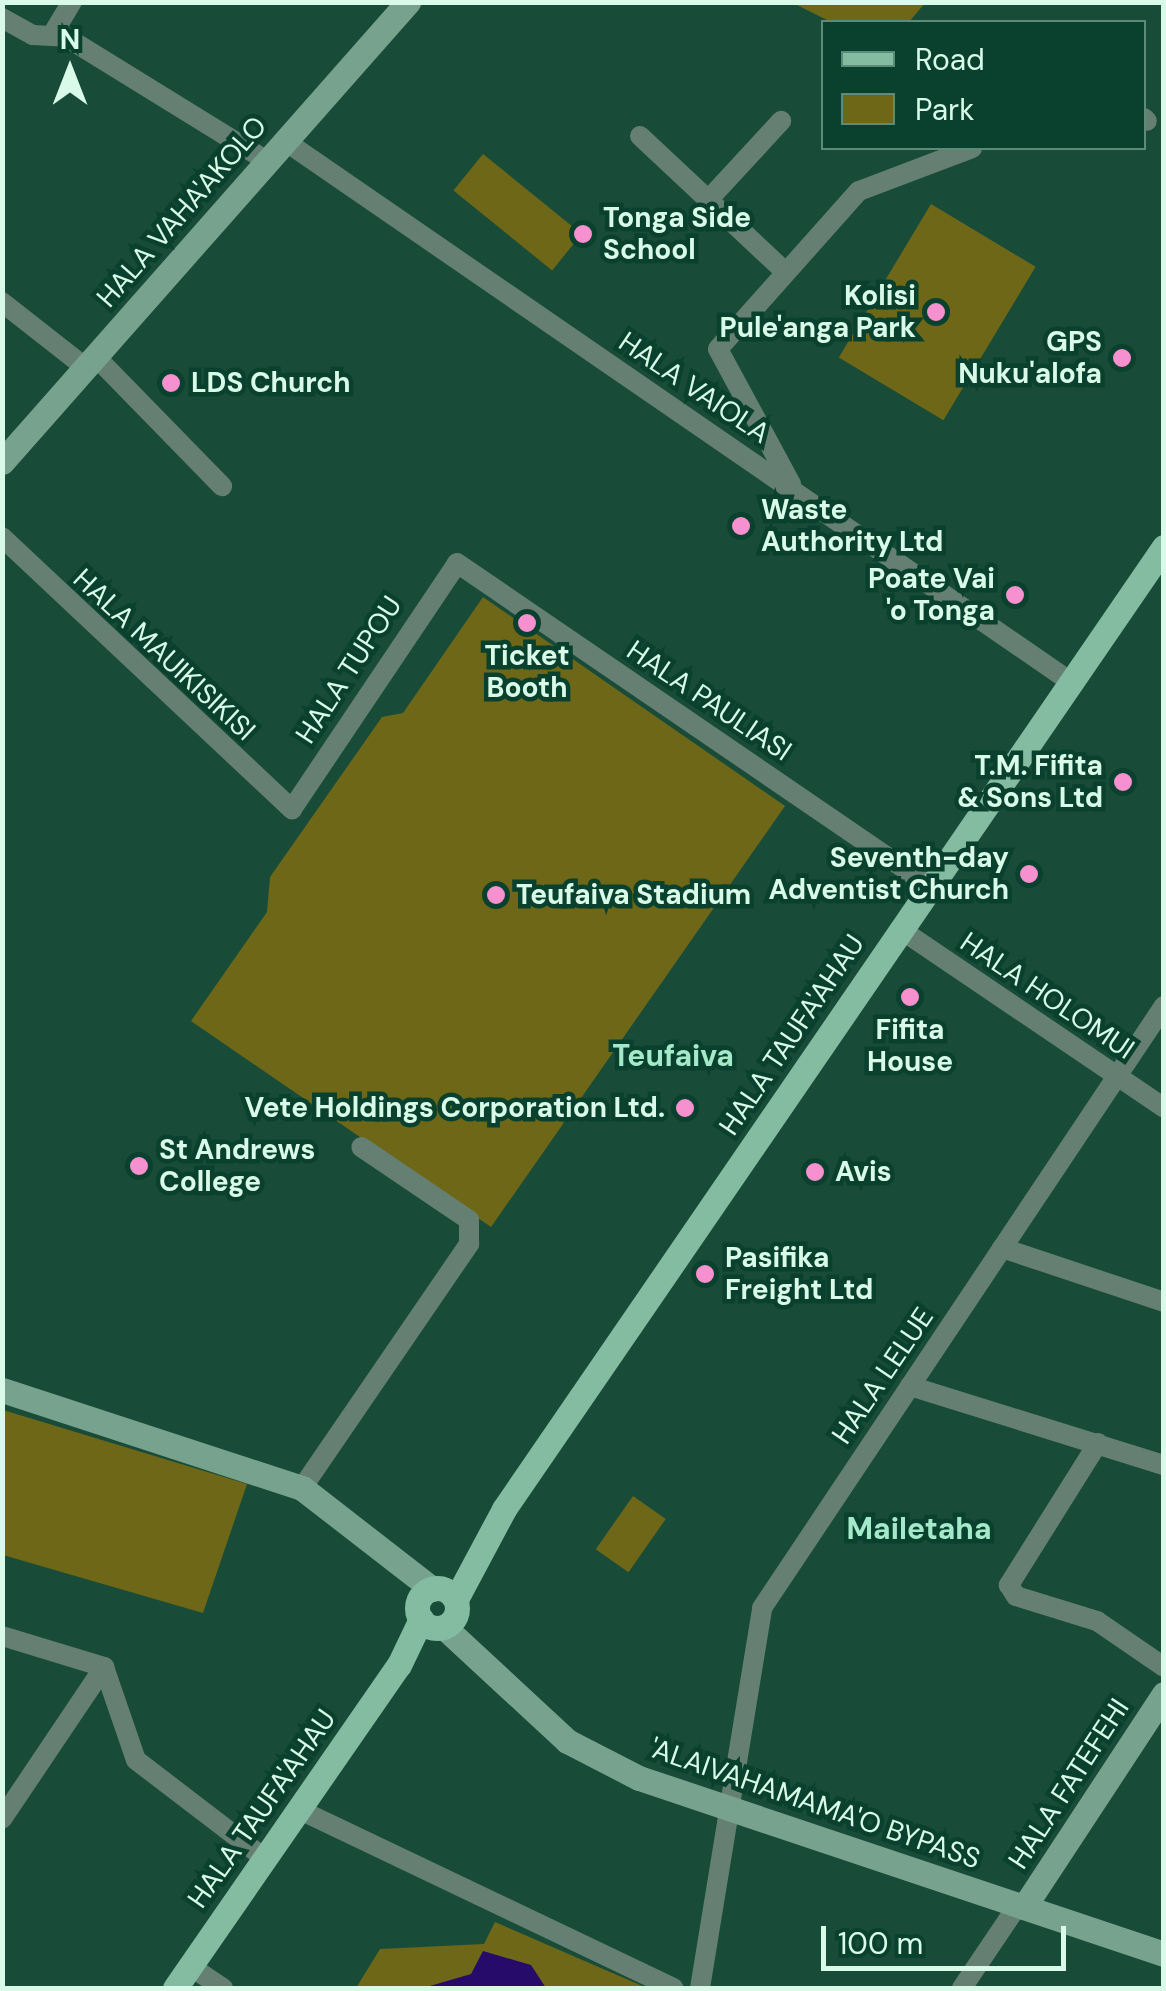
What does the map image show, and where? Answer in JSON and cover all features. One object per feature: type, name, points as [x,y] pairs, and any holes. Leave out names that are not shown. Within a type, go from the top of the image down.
[{"type":"main road","name":"HALA VAHA'AKOLO","points":[[2,462],[408,2]]},
{"type":"main road","name":"HALA TAUFA'AHAU","points":[[174,1988],[1164,547]]},
{"type":"main road","points":[[2,1390],[302,1488],[392,1564],[438,1609]]},
{"type":"main road","name":"'ALAIVAHAMAMA'O BYPASS","points":[[438,1609],[477,1657],[567,1742],[724,1807],[1164,1954]]},
{"type":"main road","name":"HALA FATEFEHI","points":[[1021,1906],[1164,1694]]},
{"type":"street","points":[[52,35],[72,2]]},
{"type":"street","points":[[2,18],[52,35],[266,162]]},
{"type":"street","points":[[710,198],[781,122]]},
{"type":"street","points":[[640,136],[782,269]]},
{"type":"street","name":"HALA VAIOLA","points":[[285,140],[1071,682]]},
{"type":"street","points":[[795,490],[716,358],[782,269],[859,191],[967,150]]},
{"type":"street","points":[[2,302],[90,361],[222,486]]},
{"type":"street","name":"HALA MAUIKISIKISI","points":[[2,537],[292,810]]},
{"type":"street","name":"HALA TUPOU","points":[[292,810],[456,562]]},
{"type":"street","name":"HALA PAULIASI","points":[[456,562],[930,886]]},
{"type":"street","name":"HALA HOLOMUI","points":[[900,929],[1164,1108]]},
{"type":"street","name":"HALA LELUE","points":[[700,1988],[724,1807],[762,1608],[1164,1006]]},
{"type":"street","points":[[302,1488],[469,1244],[469,1220],[361,1147]]},
{"type":"street","points":[[1002,1248],[1164,1302]]},
{"type":"street","points":[[910,1386],[1164,1465]]},
{"type":"street","points":[[1098,1443],[1009,1584],[1016,1596],[1097,1621],[1164,1667]]},
{"type":"street","points":[[2,1636],[104,1667]]},
{"type":"street","points":[[2,1820],[104,1667]]},
{"type":"street","points":[[104,1667],[136,1760],[264,1858]]},
{"type":"street","points":[[298,1809],[674,1988]]},
{"type":"street","points":[[962,1988],[1021,1906]]},
{"type":"street","points":[[190,1966],[222,1988]]},
{"type":"green space","points":[[925,2],[911,20],[827,20],[793,3]]},
{"type":"green space","points":[[483,154],[582,234],[552,270],[453,191]]},
{"type":"green space","name":"Kolisi Pule'anga Park","points":[[931,204],[1036,267],[943,420],[839,357]]},
{"type":"green space","name":"Teufaiva Stadium","points":[[483,597],[785,806],[491,1227],[191,1021],[267,912],[270,877],[382,717],[403,713]]},
{"type":"green space","points":[[3,1410],[247,1484],[203,1613],[3,1555]]},
{"type":"green space","points":[[633,1496],[666,1519],[628,1572],[596,1549]]},
{"type":"green space","points":[[495,1922],[647,1988],[356,1988],[380,1949],[484,1944]]},
{"type":"shaded area","points":[[483,1951],[531,1965],[546,1988],[423,1988],[471,1974]]},
{"type":"place","name":"Tonga Side School","points":[[583,234]]},
{"type":"place","name":"Kolisi Pule'anga Park","points":[[936,312]]},
{"type":"place","name":"GPS Nuku'alofa","points":[[1122,358]]},
{"type":"place","name":"LDS Church","points":[[171,383]]},
{"type":"place","name":"Waste Authority Ltd","points":[[741,526]]},
{"type":"place","name":"Poate Vai 'o Tonga","points":[[1015,595]]},
{"type":"place","name":"Ticket Booth","points":[[527,623]]},
{"type":"place","name":"T.M. Fifita & Sons Ltd","points":[[1123,782]]},
{"type":"place","name":"Seventh-day Adventist Church","points":[[1029,874]]},
{"type":"place","name":"Teufaiva Stadium","points":[[496,895]]},
{"type":"place","name":"Fifita House","points":[[910,997]]},
{"type":"place","name":"Vete Holdings Corporation Ltd.","points":[[685,1108]]},
{"type":"place","name":"St Andrews College","points":[[139,1166]]},
{"type":"place","name":"Avis","points":[[815,1172]]},
{"type":"place","name":"Pasifika Freight Ltd","points":[[705,1274]]},
{"type":"district","name":"Teufaiva","points":[[673,1056]]},
{"type":"district","name":"Mailetaha","points":[[919,1529]]}]
